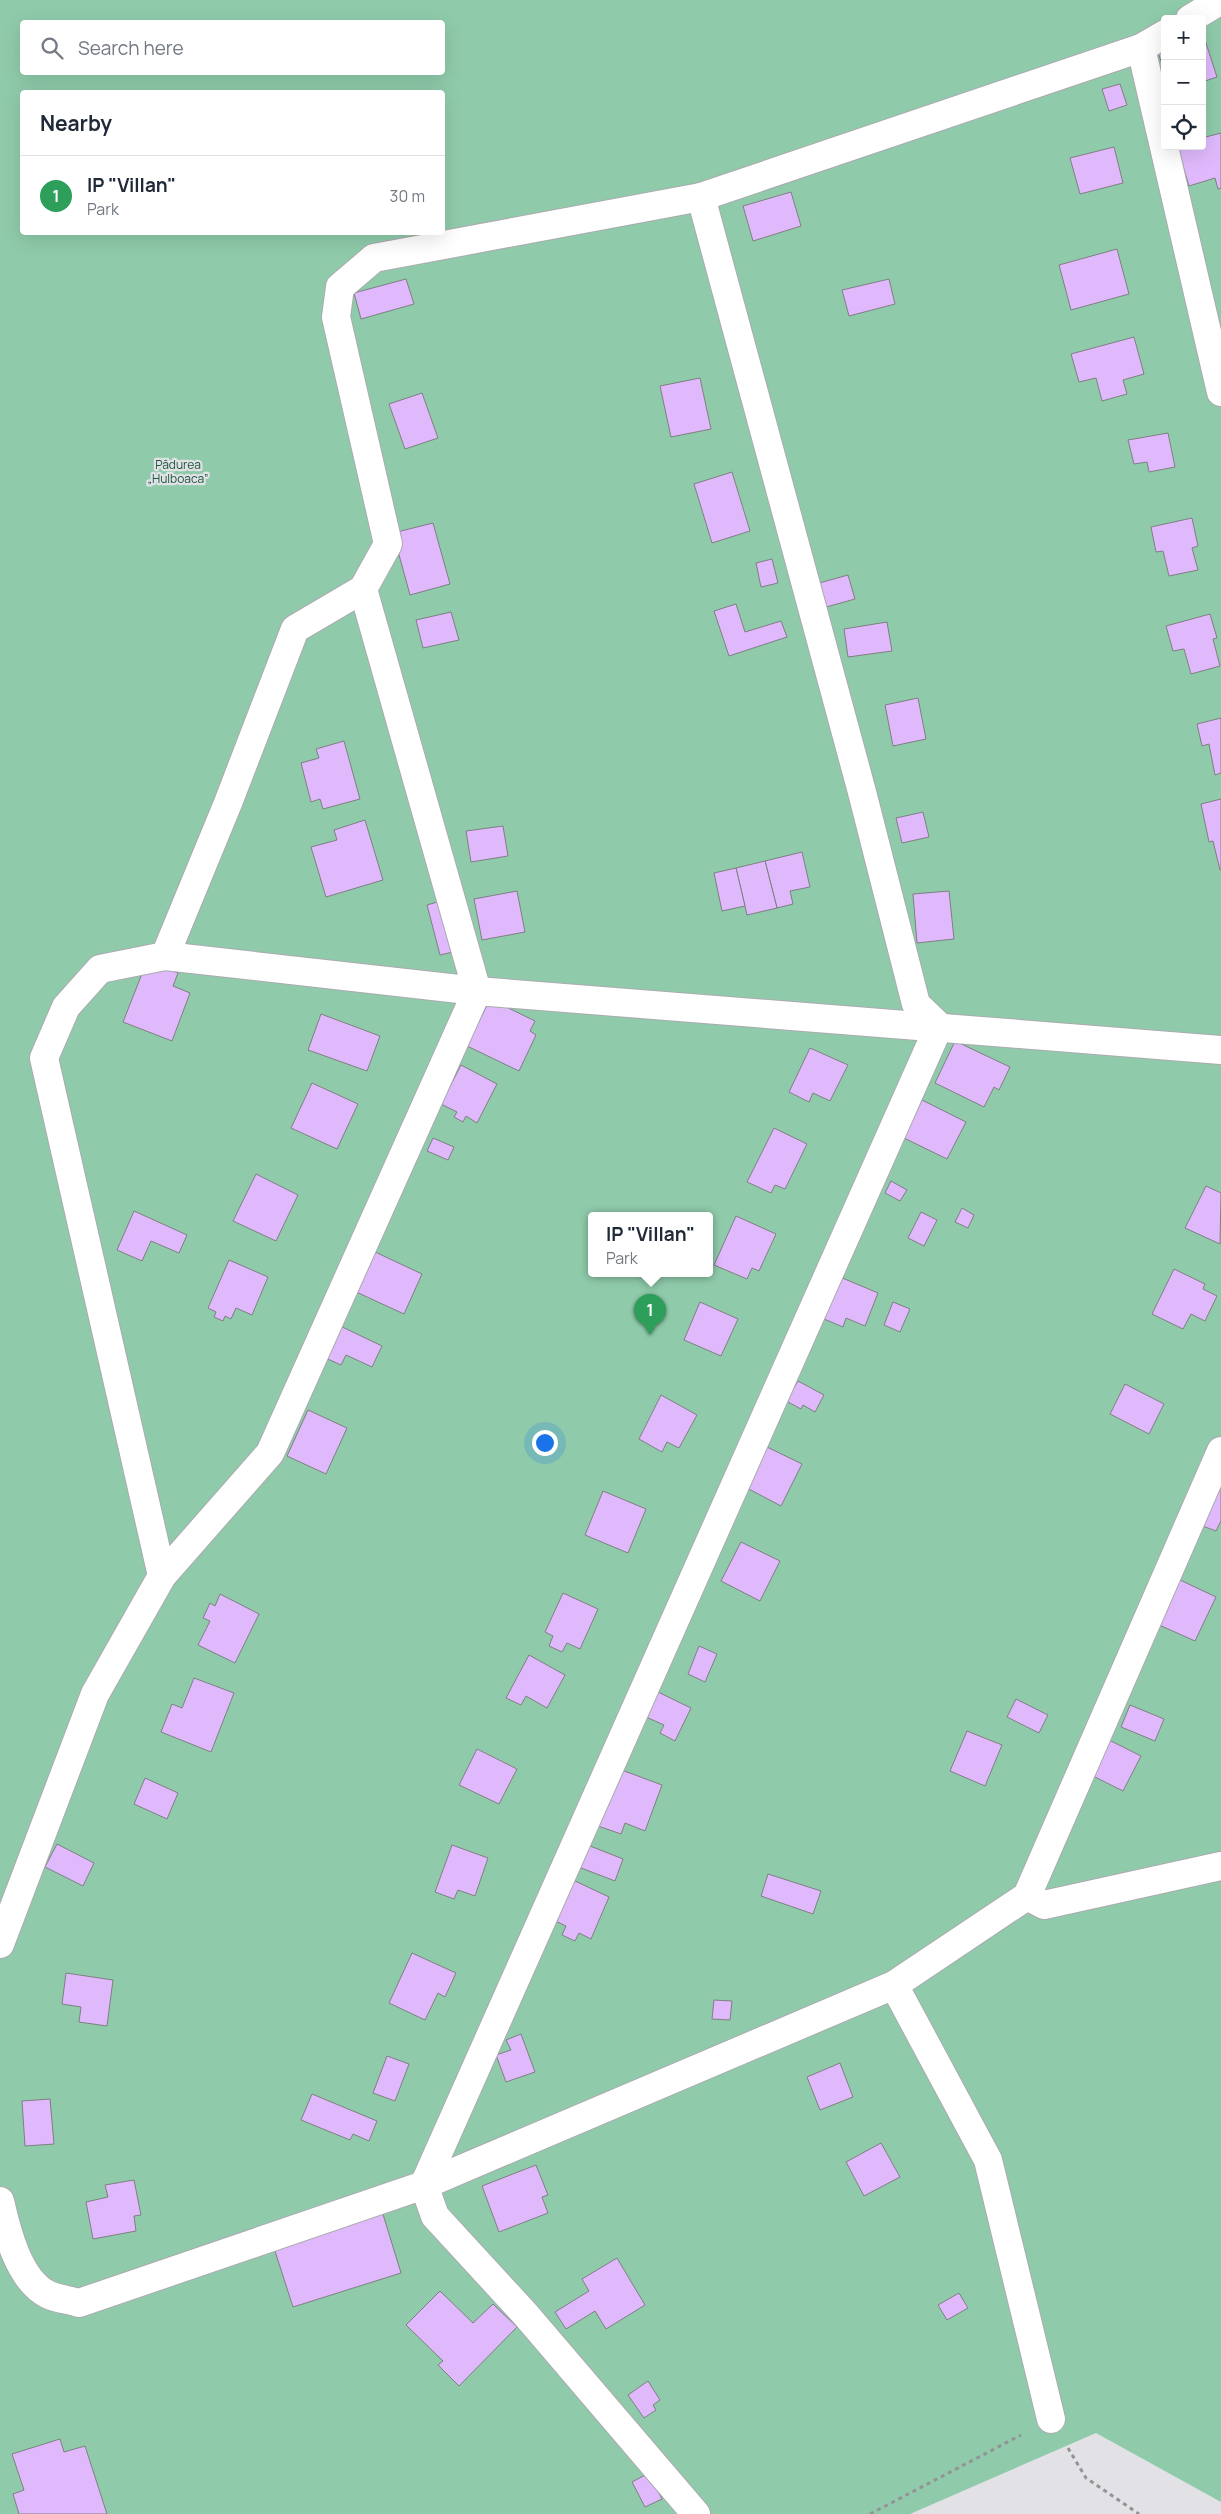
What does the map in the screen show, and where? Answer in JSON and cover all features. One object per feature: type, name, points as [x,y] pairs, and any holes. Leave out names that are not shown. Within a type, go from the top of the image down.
[{"type":"street","points":[[1197,15],[1221,0]]},
{"type":"street","points":[[164,956],[228,803],[295,629],[363,588],[388,544],[336,317],[340,287],[374,258],[701,197],[1141,48],[1161,36]]},
{"type":"street","points":[[1141,48],[1221,392]]},
{"type":"street","points":[[701,197],[862,792],[916,1004],[939,1026]]},
{"type":"street","points":[[0,1944],[95,1694],[162,1576],[270,1453],[477,991],[363,588]]},
{"type":"street","points":[[162,1576],[44,1058],[66,1007],[100,969],[164,956],[477,991],[939,1026],[1221,1050]]},
{"type":"street","points":[[696,2514],[526,2314],[435,2216],[424,2185],[939,1026]]},
{"type":"street","points":[[0,2201],[7,2231],[28,2280],[49,2295],[80,2303],[424,2185],[894,1985],[1027,1896],[1221,1451]]},
{"type":"street","points":[[1027,1896],[1044,1905],[1221,1866]]},
{"type":"street","points":[[894,1985],[988,2160],[1051,2419]]},
{"type":"path","points":[[870,2514],[1051,2419],[1086,2478],[1139,2514]]},
{"type":"green space","name":"Pădurea „Hulboaca”","points":[[0,0],[1221,0],[1221,2502],[1096,2433],[910,2514],[0,2514]]},
{"type":"building","points":[[1206,43],[1217,77],[1206,81]]},
{"type":"building","points":[[1161,48],[1161,61],[1157,49]]},
{"type":"building","points":[[1120,84],[1127,105],[1109,111],[1102,89]]},
{"type":"building","points":[[1221,133],[1221,188],[1218,189],[1215,178],[1189,186],[1178,150],[1206,150],[1206,137]]},
{"type":"building","points":[[1114,147],[1123,183],[1080,194],[1070,158]]},
{"type":"building","points":[[791,192],[801,226],[753,241],[743,206]]},
{"type":"building","points":[[1117,249],[1129,294],[1071,310],[1059,265]]},
{"type":"building","points":[[406,279],[414,304],[361,319],[354,293]]},
{"type":"building","points":[[889,279],[895,304],[849,316],[842,290]]},
{"type":"building","points":[[1134,337],[1144,374],[1123,380],[1127,394],[1102,401],[1096,378],[1079,382],[1071,354]]},
{"type":"building","points":[[700,378],[711,429],[671,437],[660,386]]},
{"type":"building","points":[[422,393],[438,438],[405,449],[389,404]]},
{"type":"building","points":[[1168,433],[1175,467],[1149,472],[1147,462],[1134,464],[1128,440]]},
{"type":"building","points":[[732,472],[750,531],[712,543],[694,484]]},
{"type":"building","points":[[1192,518],[1198,546],[1192,548],[1198,570],[1169,576],[1163,551],[1156,552],[1151,527]]},
{"type":"building","points":[[433,523],[450,584],[410,595],[393,533]]},
{"type":"building","points":[[772,559],[778,583],[761,587],[756,563]]},
{"type":"building","points":[[848,575],[855,599],[819,609],[812,585]]},
{"type":"building","points":[[736,604],[745,632],[781,621],[787,637],[729,656],[714,611]]},
{"type":"building","points":[[451,612],[459,640],[423,648],[416,620]]},
{"type":"building","points":[[1210,614],[1217,638],[1213,639],[1220,666],[1191,674],[1184,649],[1173,651],[1166,626]]},
{"type":"building","points":[[887,622],[892,651],[848,657],[844,629]]},
{"type":"building","points":[[918,698],[926,739],[893,746],[885,705]]},
{"type":"building","points":[[1221,718],[1221,773],[1215,775],[1209,744],[1202,746],[1197,724]]},
{"type":"building","points":[[344,741],[360,799],[323,809],[320,799],[311,802],[301,763],[319,758],[316,749]]},
{"type":"building","points":[[1221,799],[1220,870],[1213,841],[1209,842],[1201,804]]},
{"type":"building","points":[[923,812],[929,837],[902,843],[896,818]]},
{"type":"building","points":[[365,820],[383,880],[326,897],[311,847],[337,840],[334,830]]},
{"type":"building","points":[[503,826],[508,856],[471,862],[466,831]]},
{"type":"building","points":[[802,852],[810,887],[790,891],[793,904],[777,908],[765,861]]},
{"type":"building","points":[[765,861],[777,908],[747,915],[736,868]]},
{"type":"building","points":[[736,868],[745,906],[722,911],[714,873]]},
{"type":"building","points":[[517,891],[525,932],[482,940],[474,899]]},
{"type":"building","points":[[949,891],[954,939],[917,943],[913,894]]},
{"type":"building","points":[[444,900],[457,951],[440,955],[427,905]]},
{"type":"building","points":[[147,961],[178,973],[173,986],[190,993],[172,1041],[123,1022]]},
{"type":"building","points":[[490,999],[535,1021],[530,1031],[536,1035],[519,1071],[467,1046]]},
{"type":"building","points":[[321,1014],[380,1036],[367,1071],[308,1050]]},
{"type":"building","points":[[955,1041],[1010,1067],[999,1090],[994,1087],[984,1107],[935,1083]]},
{"type":"building","points":[[810,1048],[848,1065],[830,1101],[813,1093],[809,1102],[789,1092]]},
{"type":"building","points":[[461,1065],[497,1084],[477,1123],[466,1116],[463,1122],[454,1117],[457,1112],[441,1104]]},
{"type":"building","points":[[312,1083],[358,1104],[337,1149],[291,1128]]},
{"type":"building","points":[[922,1100],[966,1122],[947,1159],[904,1138]]},
{"type":"building","points":[[774,1128],[807,1144],[785,1189],[775,1185],[771,1193],[747,1182]]},
{"type":"building","points":[[433,1138],[454,1147],[448,1160],[427,1151]]},
{"type":"building","points":[[256,1174],[298,1195],[276,1241],[233,1221]]},
{"type":"building","points":[[891,1181],[907,1190],[900,1201],[885,1193]]},
{"type":"building","points":[[1206,1186],[1221,1193],[1220,1244],[1185,1228]]},
{"type":"building","points":[[962,1208],[974,1215],[968,1228],[955,1222]]},
{"type":"building","points":[[134,1211],[187,1235],[179,1253],[151,1241],[142,1261],[117,1250]]},
{"type":"building","points":[[921,1212],[937,1220],[924,1246],[908,1238]]},
{"type":"building","points":[[736,1216],[776,1234],[759,1271],[752,1268],[747,1279],[714,1265]]},
{"type":"building","points":[[373,1251],[422,1274],[404,1314],[354,1291]]},
{"type":"building","points":[[229,1260],[268,1277],[252,1315],[236,1308],[231,1319],[225,1316],[223,1321],[214,1317],[216,1312],[208,1308]]},
{"type":"building","points":[[1174,1269],[1205,1284],[1203,1289],[1217,1296],[1205,1321],[1191,1314],[1183,1329],[1152,1314]]},
{"type":"building","points":[[840,1277],[878,1293],[865,1326],[846,1318],[843,1327],[824,1319]]},
{"type":"building","points":[[700,1302],[738,1319],[721,1356],[684,1340]]},
{"type":"building","points":[[893,1302],[910,1309],[900,1332],[884,1325]]},
{"type":"building","points":[[336,1324],[382,1346],[372,1367],[346,1355],[341,1365],[321,1356]]},
{"type":"building","points":[[798,1381],[824,1395],[815,1412],[803,1405],[801,1409],[786,1401]]},
{"type":"building","points":[[1125,1384],[1164,1404],[1149,1434],[1110,1414]]},
{"type":"building","points":[[661,1395],[697,1415],[679,1448],[667,1442],[662,1452],[639,1439]]},
{"type":"building","points":[[308,1410],[347,1428],[326,1474],[287,1456]]},
{"type":"building","points":[[765,1446],[802,1464],[781,1506],[745,1487]]},
{"type":"building","points":[[1221,1484],[1221,1521],[1216,1531],[1200,1525]]},
{"type":"building","points":[[603,1491],[646,1509],[628,1553],[585,1535]]},
{"type":"building","points":[[741,1542],[780,1561],[760,1601],[721,1581]]},
{"type":"building","points":[[1178,1579],[1216,1597],[1195,1641],[1157,1624]]},
{"type":"building","points":[[563,1593],[598,1609],[580,1649],[567,1643],[562,1652],[549,1646],[553,1636],[545,1632]]},
{"type":"building","points":[[220,1594],[259,1614],[235,1663],[198,1645],[210,1621],[203,1618],[210,1603],[215,1606]]},
{"type":"building","points":[[699,1646],[717,1654],[705,1682],[688,1674]]},
{"type":"building","points":[[529,1655],[565,1675],[547,1708],[526,1696],[521,1705],[506,1698]]},
{"type":"building","points":[[194,1678],[234,1693],[211,1752],[161,1732],[172,1704],[182,1708]]},
{"type":"building","points":[[658,1692],[691,1708],[675,1741],[660,1733],[664,1725],[646,1717]]},
{"type":"building","points":[[1016,1699],[1048,1715],[1039,1733],[1007,1717]]},
{"type":"building","points":[[1130,1705],[1164,1719],[1155,1741],[1121,1727]]},
{"type":"building","points":[[967,1731],[1002,1745],[985,1786],[950,1771]]},
{"type":"building","points":[[1107,1739],[1141,1756],[1123,1791],[1089,1774]]},
{"type":"building","points":[[477,1749],[517,1769],[499,1804],[459,1785]]},
{"type":"building","points":[[619,1769],[662,1785],[645,1831],[625,1823],[621,1834],[598,1826]]},
{"type":"building","points":[[145,1778],[178,1793],[167,1819],[134,1804]]},
{"type":"building","points":[[57,1844],[94,1863],[83,1886],[45,1867]]},
{"type":"building","points":[[585,1844],[623,1859],[615,1881],[576,1866]]},
{"type":"building","points":[[452,1845],[488,1858],[475,1896],[458,1890],[454,1899],[435,1892]]},
{"type":"building","points":[[768,1874],[821,1891],[813,1914],[761,1896]]},
{"type":"building","points":[[571,1879],[609,1897],[591,1939],[579,1933],[575,1941],[562,1935],[566,1926],[553,1920]]},
{"type":"building","points":[[412,1953],[456,1973],[445,1997],[438,1993],[425,2020],[389,2003]]},
{"type":"building","points":[[66,1973],[113,1980],[107,2026],[79,2022],[81,2007],[62,2004]]},
{"type":"building","points":[[714,2000],[732,2001],[730,2020],[712,2019]]},
{"type":"building","points":[[521,2034],[535,2072],[506,2082],[496,2055],[511,2050],[506,2040]]},
{"type":"building","points":[[387,2056],[409,2064],[395,2101],[373,2093]]},
{"type":"building","points":[[840,2063],[853,2097],[820,2110],[807,2077]]},
{"type":"building","points":[[312,2094],[377,2121],[369,2141],[353,2134],[350,2140],[301,2120]]},
{"type":"building","points":[[50,2099],[54,2144],[25,2146],[22,2101]]},
{"type":"building","points":[[881,2143],[900,2177],[864,2196],[846,2162]]},
{"type":"building","points":[[536,2165],[548,2195],[542,2197],[548,2213],[499,2232],[482,2186]]},
{"type":"building","points":[[134,2180],[141,2215],[134,2216],[136,2231],[93,2239],[86,2202],[108,2197],[105,2185]]},
{"type":"building","points":[[382,2211],[401,2273],[293,2307],[273,2245]]},
{"type":"building","points":[[617,2258],[645,2305],[606,2329],[595,2311],[566,2329],[555,2312],[589,2291],[582,2279]]},
{"type":"building","points":[[440,2291],[473,2323],[493,2304],[517,2327],[459,2386],[438,2365],[443,2361],[406,2325]]},
{"type":"building","points":[[959,2293],[968,2308],[947,2320],[938,2305]]},
{"type":"building","points":[[648,2381],[660,2400],[653,2405],[656,2410],[644,2418],[628,2395]]},
{"type":"building","points":[[60,2439],[64,2452],[85,2446],[107,2514],[19,2514],[13,2494],[24,2490],[12,2454]]},
{"type":"building","points":[[649,2473],[662,2499],[645,2507],[632,2482]]},
{"type":"place","name":"IP \"Villan\"","points":[[650,1335]]}]
